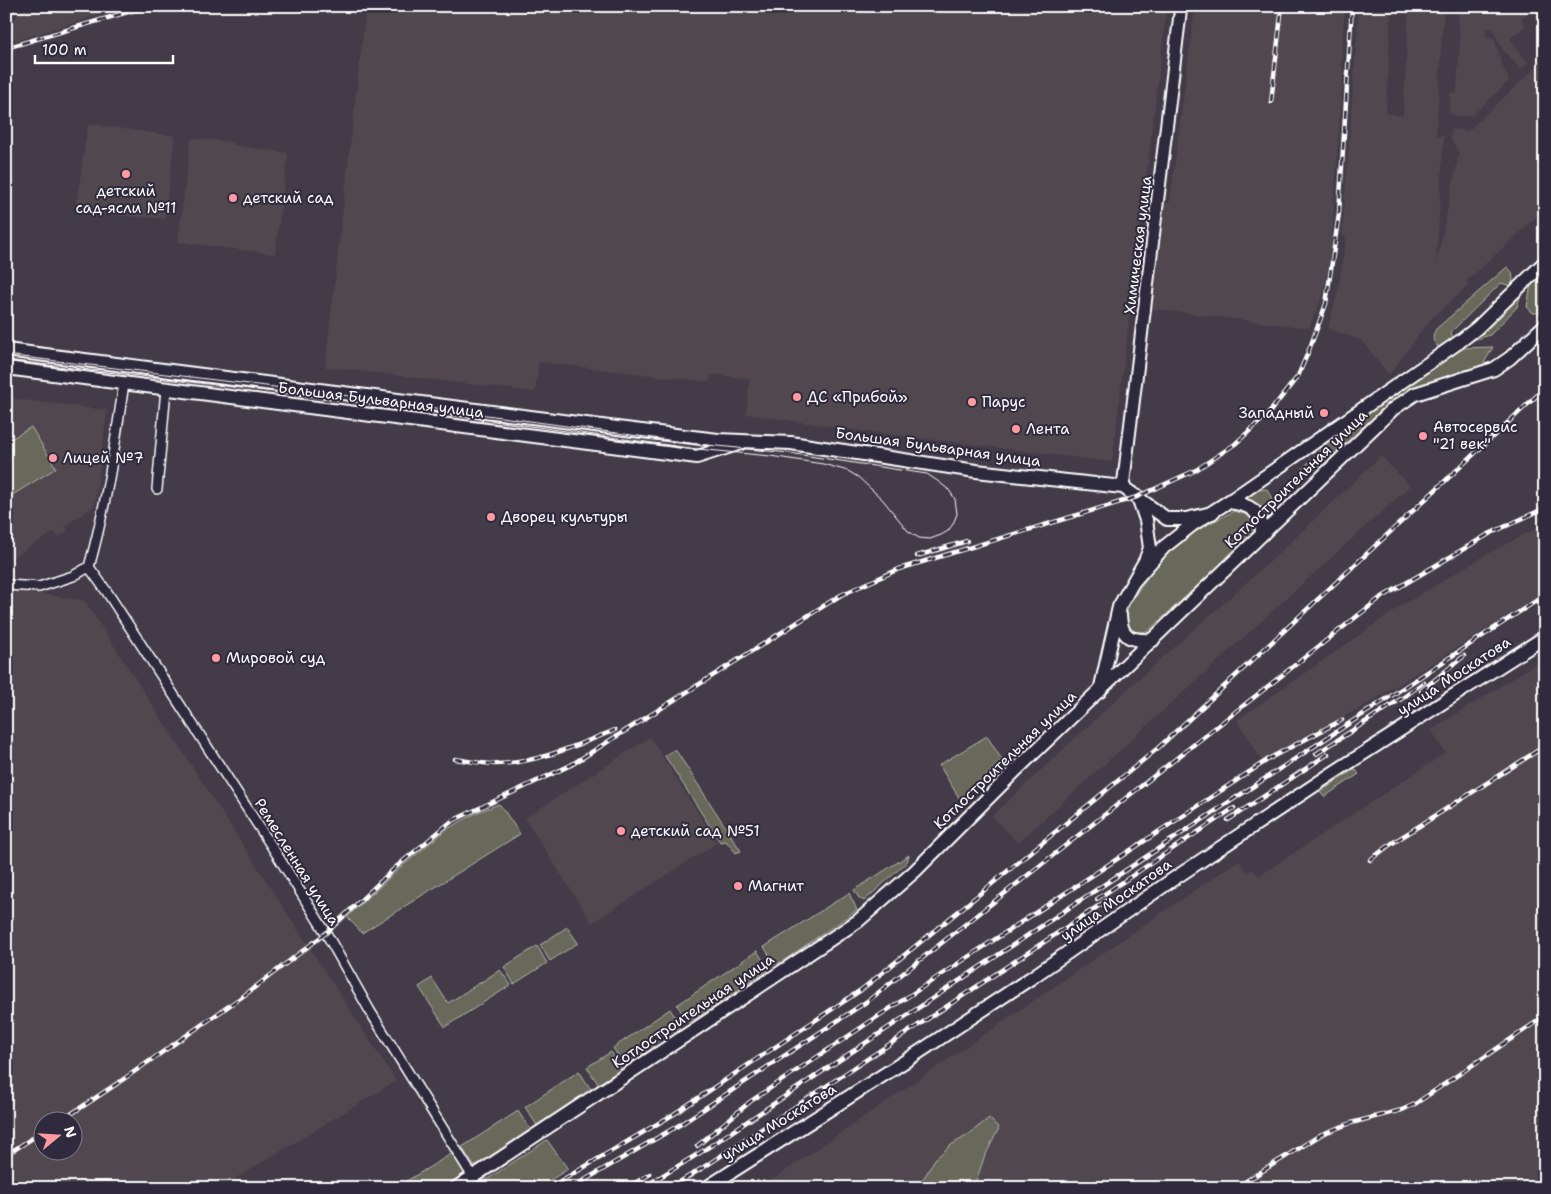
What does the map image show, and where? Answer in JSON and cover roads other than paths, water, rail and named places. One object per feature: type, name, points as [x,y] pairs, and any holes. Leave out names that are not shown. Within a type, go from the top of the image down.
[{"type":"main road","name":"Котлостроительная улица","points":[[1134,581],[1164,547],[1192,525],[1459,342],[1545,262]]},
{"type":"main road","name":"Котлостроительная улица","points":[[456,1188],[858,921],[915,871],[1015,771],[1393,409],[1415,394],[1494,369],[1510,358],[1545,325]]},
{"type":"main road","name":"Большая Бульварная улица","points":[[6,350],[633,430],[718,440],[791,443],[976,471],[1123,487]]},
{"type":"main road","name":"Большая Бульварная улица","points":[[6,368],[697,457],[748,440]]},
{"type":"main road","points":[[1123,487],[1168,519],[1186,519],[1212,512]]},
{"type":"main road","points":[[1100,691],[1119,607],[1145,561],[1150,548],[1146,520],[1138,497]]},
{"type":"main road","points":[[1228,502],[1248,506],[1256,512],[1262,523],[1262,534]]},
{"type":"main road","points":[[1119,607],[1120,623],[1125,633],[1136,641],[1153,640]]},
{"type":"main road","name":"улица Москатова","points":[[706,1188],[924,1049],[1032,978],[1172,880],[1333,773],[1545,637]]},
{"type":"street","name":"Химическая улица","points":[[1123,487],[1181,6]]},
{"type":"street","points":[[6,584],[39,587],[72,576],[89,567],[96,544],[112,462],[124,383]]},
{"type":"street","points":[[157,489],[166,389]]},
{"type":"street","name":"Ремесленная улица","points":[[89,567],[276,853],[326,933],[370,1011],[474,1177]]},
{"type":"tram line","points":[[6,355],[341,395],[697,444],[789,453],[927,474],[949,490],[955,499],[957,514],[948,531],[930,539],[919,538],[908,531],[883,500],[858,477],[848,471],[823,464],[770,456],[697,449],[341,400],[6,360]]},
{"type":"railway","points":[[6,48],[148,6]]},
{"type":"railway","points":[[1271,102],[1282,6]]},
{"type":"railway","points":[[74,1112],[246,994],[326,933],[396,867],[452,821],[571,765],[841,595],[899,569],[1137,497],[1196,470],[1235,444],[1268,414],[1298,376],[1326,304],[1339,213],[1352,6]]},
{"type":"railway","points":[[549,1188],[674,1114],[861,990],[1158,748],[1545,388]]},
{"type":"railway","points":[[571,1188],[681,1124],[869,1000],[1379,599],[1489,534],[1545,508]]},
{"type":"railway","points":[[917,556],[967,541]]},
{"type":"railway","points":[[642,1188],[698,1154],[1545,595]]},
{"type":"railway","points":[[1421,691],[1464,656]]},
{"type":"railway","points":[[1316,754],[1424,682]]},
{"type":"railway","points":[[697,1146],[751,1101],[880,1015],[1272,757],[1342,720]]},
{"type":"railway","points":[[455,759],[481,763],[512,763],[542,757],[615,730]]},
{"type":"railway","points":[[1370,860],[1391,844],[1545,746]]},
{"type":"railway","points":[[1228,820],[1328,754]]},
{"type":"railway","points":[[1097,899],[1234,808]]},
{"type":"railway","points":[[670,1188],[1109,899]]},
{"type":"railway","points":[[1235,1188],[1322,1134],[1351,1123],[1402,1110],[1415,1104],[1545,1016]]},
{"type":"railway","points":[[6,1155],[32,1138]]},
{"type":"railway","points":[[627,1188],[650,1174]]},
{"type":"place","name":"детский сад-ясли №11","points":[[126,174]]},
{"type":"place","name":"детский сад","points":[[233,198]]},
{"type":"place","name":"ДC «Прибой»","points":[[797,397]]},
{"type":"place","name":"Парус","points":[[972,402]]},
{"type":"place","name":"Западный","points":[[1324,413]]},
{"type":"place","name":"Лента","points":[[1016,429]]},
{"type":"place","name":"Автосервис \"21 век\"","points":[[1423,436]]},
{"type":"place","name":"Лицей №7","points":[[53,458]]},
{"type":"place","name":"Дворец культуры","points":[[491,517]]},
{"type":"place","name":"Мировой суд","points":[[216,658]]},
{"type":"place","name":"детский сад №51","points":[[621,831]]},
{"type":"place","name":"Магнит","points":[[738,886]]}]
